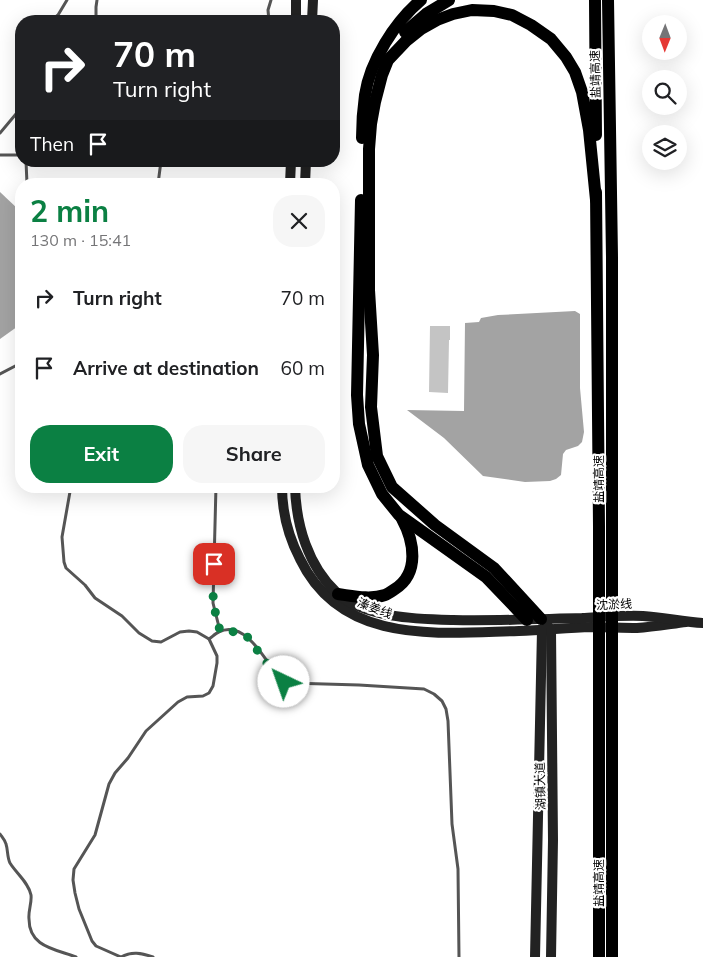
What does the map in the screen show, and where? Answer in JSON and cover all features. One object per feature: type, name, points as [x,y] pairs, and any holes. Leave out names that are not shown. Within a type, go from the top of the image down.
[{"type":"highway","points":[[338,594],[364,598],[385,595],[400,586],[410,574],[414,551],[409,532],[399,515],[382,494],[368,464],[359,424],[357,395],[362,122],[365,94],[373,68],[396,25],[421,0]]},
{"type":"highway","points":[[387,41],[434,0]]},
{"type":"highway","points":[[449,0],[413,24],[392,50],[375,102],[371,124],[369,149],[371,407],[377,456],[392,487],[435,525],[494,568],[545,626]]},
{"type":"highway","name":"盐靖高速","points":[[595,0],[599,957]]},
{"type":"highway","name":"盐靖高速","points":[[608,0],[612,257],[612,957]]},
{"type":"highway","points":[[608,35],[614,11],[614,0]]},
{"type":"highway","points":[[388,60],[422,28],[453,14],[472,10],[494,11],[512,15],[531,25],[551,39],[566,57],[582,92],[589,130],[596,200]]},
{"type":"highway","points":[[399,515],[486,577],[527,620]]},
{"type":"main road","points":[[296,0],[296,15]]},
{"type":"main road","points":[[312,15],[313,0]]},
{"type":"main road","name":"溱姜线","points":[[282,493],[284,517],[291,543],[306,572],[317,588],[334,604],[361,619],[391,628],[422,631],[545,626]]},
{"type":"main road","name":"溱姜线","points":[[296,493],[298,517],[308,551],[320,573],[338,594],[364,608],[392,615],[421,619],[527,620],[545,626]]},
{"type":"main road","name":"沈淤线","points":[[545,626],[642,616],[703,623]]},
{"type":"main road","name":"湖镇大道","points":[[535,957],[545,626]]},
{"type":"main road","name":"湖镇大道","points":[[545,626],[553,840],[551,957]]},
{"type":"lane","points":[[58,15],[67,0]]},
{"type":"lane","points":[[96,15],[97,0]]},
{"type":"lane","points":[[268,15],[270,0]]},
{"type":"lane","points":[[0,132],[15,115]]},
{"type":"lane","points":[[0,155],[15,155]]},
{"type":"lane","points":[[0,374],[15,366]]},
{"type":"lane","points":[[70,493],[62,537],[66,568],[85,585],[95,598],[122,616],[139,634],[152,641],[160,642],[179,632],[197,632],[209,639],[217,656],[213,686],[209,693],[178,702],[146,731],[128,758],[114,773],[109,784],[95,835],[74,869],[73,880],[79,909],[92,941],[96,946],[121,957],[129,953],[143,953],[153,957]]},
{"type":"lane","points":[[216,493],[213,603],[220,631]]},
{"type":"lane","points":[[209,639],[220,631],[239,632],[246,635],[278,678],[284,682],[408,687],[424,689],[442,701],[446,709],[448,721],[452,824],[458,869],[459,957]]},
{"type":"lane","points":[[0,834],[6,844],[11,864],[31,894],[28,919],[30,929],[36,940],[49,949],[76,957]]},
{"type":"shaded area","points":[[0,192],[15,206],[15,328],[0,339]]},
{"type":"shaded area","points":[[575,311],[580,314],[580,388],[584,432],[582,442],[578,446],[566,450],[563,454],[561,475],[556,479],[525,482],[483,476],[444,438],[407,410],[464,411],[465,323],[479,322],[481,318],[498,315]]},
{"type":"building","points":[[430,326],[450,326],[448,393],[429,392]]},
{"type":"route","points":[[214,564],[213,603],[220,631],[239,632],[246,635],[278,678],[284,682]]}]
